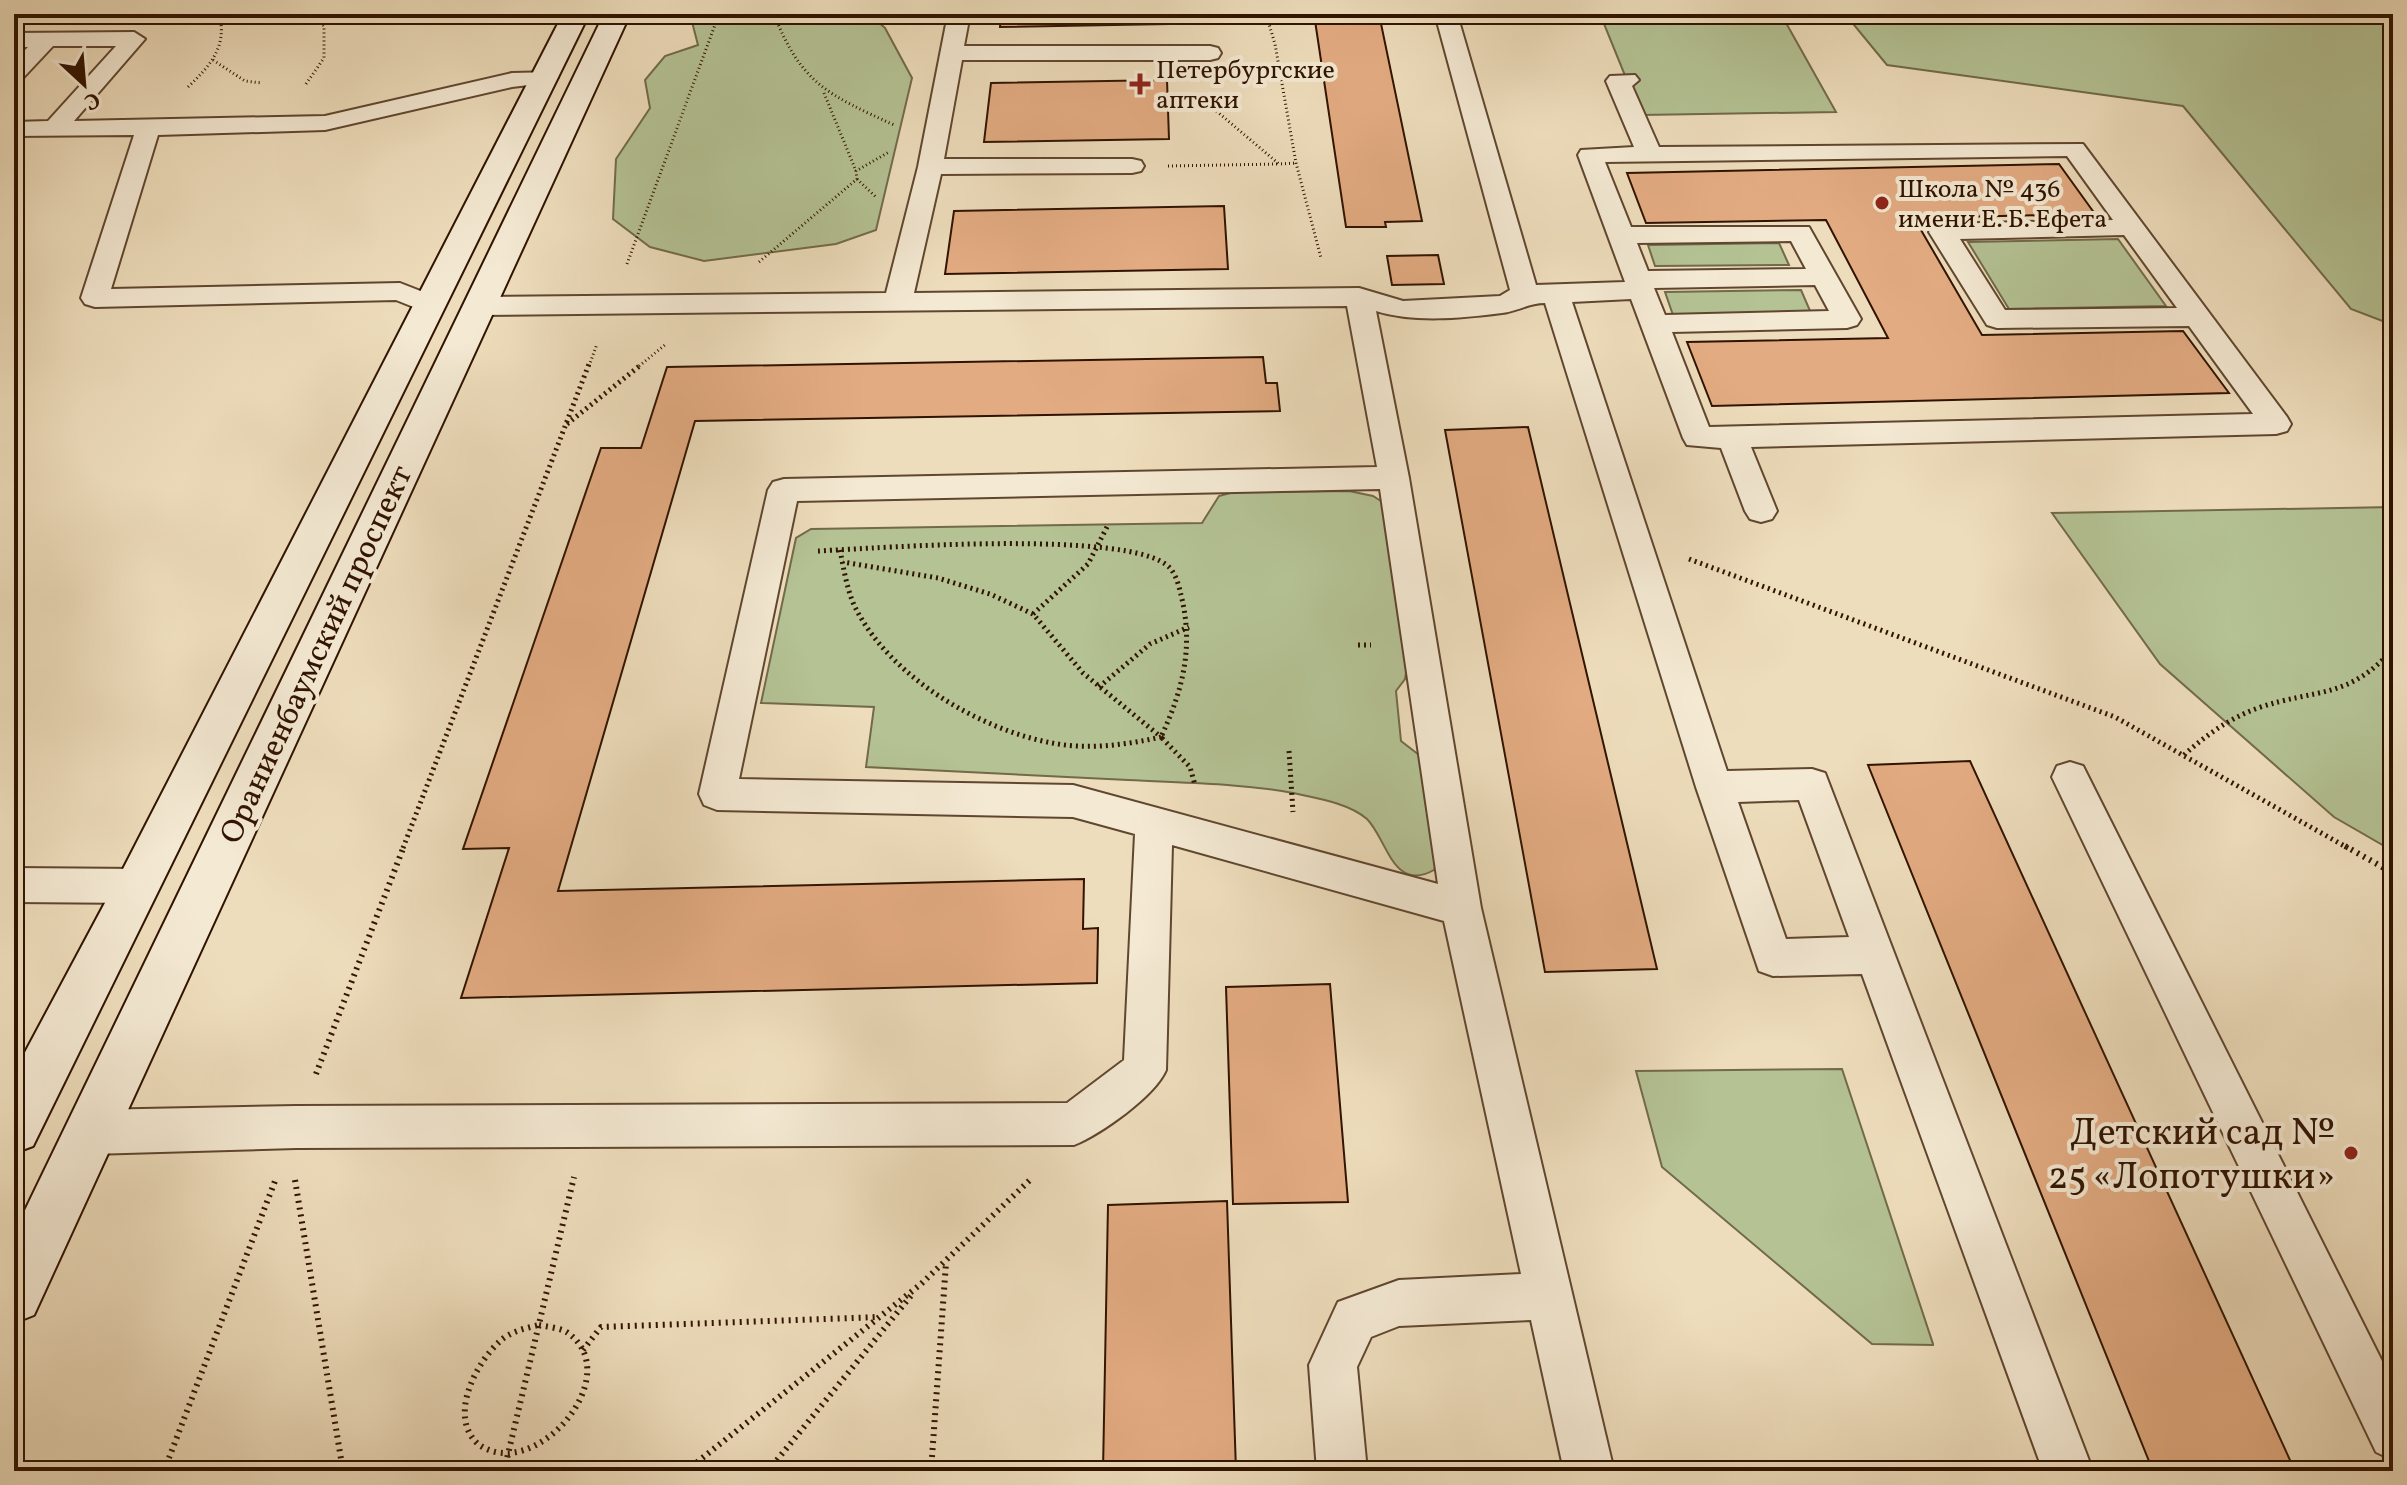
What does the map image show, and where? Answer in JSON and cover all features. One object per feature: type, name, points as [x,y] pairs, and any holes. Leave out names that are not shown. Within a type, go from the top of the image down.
[{"type":"main road","name":"Ораниенбаумский проспект","points":[[14,1130],[576,14]]},
{"type":"main road","name":"Ораниенбаумский проспект","points":[[14,1295],[617,14]]},
{"type":"main road","points":[[546,77],[588,75]]},
{"type":"main road","points":[[431,305],[480,306]]},
{"type":"main road","points":[[139,886],[206,885]]},
{"type":"main road","points":[[14,1130],[91,1132]]},
{"type":"lane","points":[[898,302],[933,156],[959,14]]},
{"type":"lane","points":[[1446,14],[1540,294],[1636,540],[1714,787],[1773,958],[1874,955]]},
{"type":"lane","points":[[14,40],[134,39],[55,128]]},
{"type":"lane","points":[[14,74],[47,40]]},
{"type":"lane","points":[[952,53],[1210,53]]},
{"type":"lane","points":[[14,129],[325,123],[512,80],[546,77]]},
{"type":"lane","points":[[1627,80],[1618,81],[1650,155]]},
{"type":"lane","points":[[148,128],[95,298],[400,291],[431,305]]},
{"type":"lane","points":[[2074,149],[2131,227],[2276,424],[1698,438],[1590,155],[2074,149]]},
{"type":"lane","points":[[933,156],[1132,166]]},
{"type":"lane","points":[[2131,227],[1942,232],[1997,319],[2197,317]]},
{"type":"lane","points":[[1621,235],[1800,233],[1847,319],[1655,324]]},
{"type":"lane","points":[[480,306],[1359,297],[1402,310],[1505,304],[1540,294],[1640,285],[1824,277]]},
{"type":"lane","points":[[1359,297],[1394,478],[1461,908],[1589,1471]]},
{"type":"lane","points":[[1732,437],[1761,511]]},
{"type":"lane","points":[[1394,478],[784,490],[717,794],[1073,801],[1461,908]]},
{"type":"lane","points":[[2070,777],[2393,1435]]},
{"type":"lane","points":[[1714,787],[1812,784],[2068,1471]]},
{"type":"lane","points":[[91,1132],[292,1136],[586,1125],[1074,1124],[1145,1070],[1171,829]]},
{"type":"lane","points":[[14,885],[139,886]]},
{"type":"lane","points":[[1342,1471],[1333,1365],[1355,1319],[1399,1303],[1549,1296]]},
{"type":"path","points":[[120,128],[178,96],[213,60],[221,50],[224,25],[219,14]]},
{"type":"path","points":[[304,87],[324,58],[324,26],[312,14]]},
{"type":"path","points":[[164,1471],[613,304],[719,14]]},
{"type":"path","points":[[774,14],[784,44],[799,68],[824,92],[933,156]]},
{"type":"path","points":[[1266,14],[1275,44],[1296,163],[1318,255]]},
{"type":"path","points":[[2382,14],[2393,17]]},
{"type":"path","points":[[1186,54],[1190,88],[1279,164]]},
{"type":"path","points":[[213,60],[245,81],[304,87]]},
{"type":"path","points":[[304,87],[325,123]]},
{"type":"path","points":[[824,92],[856,171]]},
{"type":"path","points":[[1132,166],[1296,163]]},
{"type":"path","points":[[1033,614],[1084,570],[1101,548],[1119,483]]},
{"type":"path","points":[[1636,540],[2115,717],[2393,873]]},
{"type":"path","points":[[770,552],[1039,545],[1101,548],[1148,557],[1169,566],[1178,583],[1189,627],[1189,647],[1181,694],[1161,737]]},
{"type":"path","points":[[840,550],[856,611],[908,674],[945,698],[1010,729],[1050,742],[1120,747],[1161,737]]},
{"type":"path","points":[[843,562],[938,578],[990,594],[1033,614],[1099,687],[1161,737],[1190,767],[1195,784],[1171,829]]},
{"type":"path","points":[[1099,687],[1150,644],[1189,627]]},
{"type":"path","points":[[2184,755],[2211,729],[2230,718],[2271,704],[2354,686],[2375,672],[2393,649]]},
{"type":"path","points":[[1289,751],[1295,861]]},
{"type":"path","points":[[686,1471],[946,1262],[1035,1175],[1074,1124]]},
{"type":"path","points":[[504,1471],[586,1125]]},
{"type":"path","points":[[292,1136],[343,1471]]},
{"type":"path","points":[[931,1471],[946,1262]]},
{"type":"path","points":[[768,1471],[921,1284]]},
{"type":"path","points":[[583,1350],[601,1327],[879,1317]]},
{"type":"path","points":[[539,1325],[566,1330],[576,1338],[583,1350],[588,1363],[586,1386],[567,1426],[539,1448],[508,1456],[490,1452],[477,1443],[468,1429],[464,1411],[467,1391],[474,1371],[502,1339],[539,1325]]},
{"type":"green space","points":[[690,14],[869,14],[885,28],[912,78],[876,230],[836,244],[704,261],[650,247],[613,219],[616,159],[650,108],[645,80],[665,56],[698,45]]},
{"type":"green space","points":[[1600,14],[1781,14],[1836,112],[1641,115]]},
{"type":"green space","points":[[1845,14],[2393,14],[2393,325],[2351,309],[2183,106],[1887,65]]},
{"type":"green space","points":[[2118,239],[2166,306],[2009,309],[1968,242]]},
{"type":"green space","points":[[1779,243],[1789,265],[1655,266],[1648,245]]},
{"type":"green space","points":[[1801,290],[1811,313],[1673,315],[1665,292]]},
{"type":"green space","points":[[1349,491],[1373,496],[1384,503],[1407,668],[1405,679],[1396,691],[1401,741],[1423,758],[1437,862],[1434,870],[1409,875],[1393,861],[1367,819],[1342,805],[1322,799],[1232,785],[866,767],[874,707],[761,703],[796,538],[811,529],[1202,523],[1219,496],[1234,492]]},
{"type":"green space","points":[[2393,507],[2393,851],[2334,817],[2160,664],[2052,513]]},
{"type":"green space","points":[[1842,1069],[1933,1345],[1872,1344],[1662,1167],[1636,1071]]},
{"type":"building","points":[[1001,14],[1169,14],[1169,24],[1000,27]]},
{"type":"building","points":[[1314,14],[1379,14],[1422,221],[1385,222],[1386,227],[1346,227]]},
{"type":"building","points":[[1167,80],[1169,139],[984,142],[991,83]]},
{"type":"building","points":[[2059,164],[2095,214],[1914,218],[1982,335],[2183,331],[2229,393],[1712,406],[1687,342],[1888,338],[1826,220],[1646,223],[1627,173]]},
{"type":"building","points":[[1224,206],[1228,269],[945,274],[954,211]]},
{"type":"building","points":[[1438,255],[1444,284],[1392,285],[1387,256]]},
{"type":"building","points":[[1263,357],[1266,383],[1277,383],[1280,411],[695,421],[558,891],[1084,879],[1083,929],[1098,928],[1097,983],[461,998],[509,848],[463,849],[601,448],[641,448],[667,367]]},
{"type":"building","points":[[1528,427],[1657,969],[1545,972],[1445,430]]},
{"type":"building","points":[[1970,761],[2295,1471],[2153,1471],[1868,765]]},
{"type":"building","points":[[1330,984],[1348,1202],[1233,1204],[1226,987]]},
{"type":"building","points":[[1227,1201],[1236,1471],[1103,1471],[1108,1205]]},
{"type":"place","name":"Петербургские аптеки","points":[[1140,84]]},
{"type":"place","name":"Школа № 436 имени Е. Б. Ефета","points":[[1882,203]]},
{"type":"place","name":"Детский сад № 25 «Лопотушки»","points":[[2351,1153]]}]
